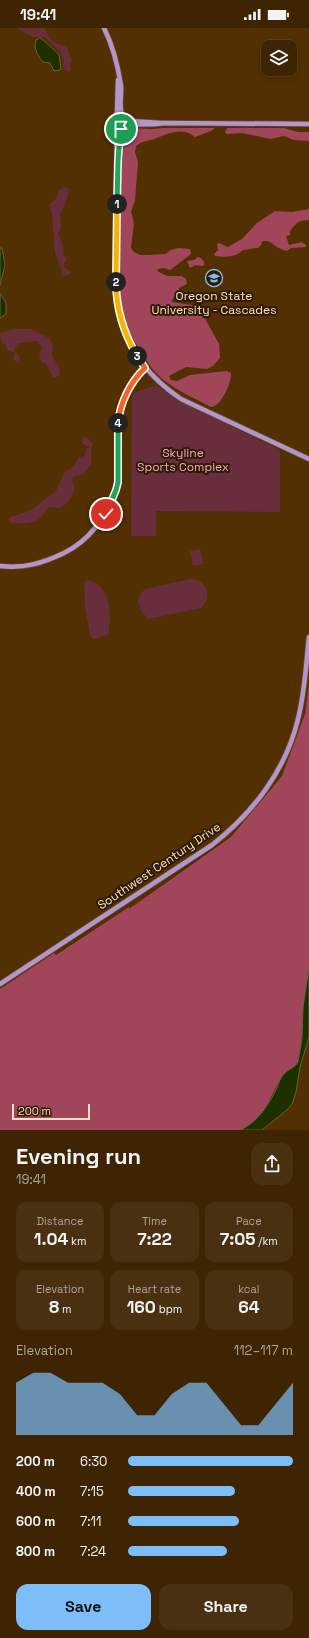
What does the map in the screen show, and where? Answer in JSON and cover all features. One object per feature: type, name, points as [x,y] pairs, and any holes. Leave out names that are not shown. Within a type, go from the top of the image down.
[{"type":"main road","points":[[104,28],[114,51],[121,86],[121,112],[126,123],[120,134],[118,161],[117,302],[120,322],[130,346],[145,368],[167,389],[181,399],[309,459]]},
{"type":"main road","points":[[118,161],[116,134],[112,122],[117,112],[119,76]]},
{"type":"main road","points":[[115,117],[119,116],[130,121],[163,123],[309,124]]},
{"type":"main road","points":[[114,128],[118,130],[132,125],[155,125],[163,123]]},
{"type":"main road","points":[[0,566],[22,567],[45,562],[76,546],[88,537],[103,518],[112,503],[116,490],[118,470],[118,422],[121,408],[135,380],[145,368]]},
{"type":"main road","name":"Southwest Century Drive","points":[[0,984],[212,845],[226,834],[248,812],[264,792],[277,772],[286,754],[295,728],[302,699],[309,637]]},
{"type":"green space","points":[[16,28],[44,28],[52,41],[67,47],[72,62],[69,62],[71,71],[67,72],[63,67],[64,61],[60,52],[45,37],[33,37]]},
{"type":"green space","points":[[64,187],[68,188],[69,192],[60,216],[61,228],[58,234],[63,245],[64,256],[67,258],[64,263],[64,267],[71,272],[70,274],[63,276],[61,273],[62,267],[61,268],[55,253],[52,214],[49,205],[57,198],[59,190]]},
{"type":"green space","points":[[13,329],[31,329],[49,338],[53,346],[52,356],[60,369],[59,376],[53,377],[46,364],[42,362],[39,357],[42,347],[38,341],[18,343],[14,351],[20,359],[18,361],[13,360],[15,356],[14,352],[7,350],[6,345],[2,343],[0,334],[3,332],[5,334],[4,332]]},
{"type":"green space","name":"Skyline Sports Complex","points":[[156,385],[184,403],[280,450],[280,512],[156,511],[156,536],[131,536],[132,394]]},
{"type":"green space","points":[[84,437],[87,437],[93,444],[91,448],[91,464],[83,474],[73,478],[72,480],[75,488],[71,497],[66,503],[58,508],[48,508],[36,521],[22,524],[10,522],[9,519],[11,517],[31,510],[56,491],[64,473],[74,466],[78,458],[84,456],[87,448],[90,448],[82,443]]},
{"type":"green space","points":[[200,549],[203,564],[193,566],[190,551]]},
{"type":"green space","points":[[190,579],[201,582],[206,589],[207,598],[201,608],[148,619],[140,608],[138,601],[141,593],[145,589]]},
{"type":"green space","points":[[87,580],[95,583],[105,594],[108,602],[110,619],[108,635],[93,639],[90,636],[85,604],[84,583]]},
{"type":"shaded area","points":[[40,38],[59,55],[60,70],[54,71],[50,63],[43,62],[39,57],[36,52],[35,43],[36,40]]},
{"type":"shaded area","points":[[130,128],[215,128],[195,137],[180,131],[170,133],[143,142],[136,146],[135,152],[138,162],[135,200],[131,212],[134,223],[131,248],[134,252],[140,255],[165,254],[178,248],[190,249],[191,254],[170,270],[164,268],[158,269],[157,271],[167,276],[182,276],[186,279],[187,284],[179,288],[179,292],[172,302],[198,306],[219,344],[220,358],[213,366],[207,369],[186,367],[169,376],[171,380],[177,381],[190,375],[227,371],[231,373],[230,382],[225,393],[222,399],[215,406],[211,407],[189,396],[161,378],[143,355],[126,323],[121,302],[119,279],[120,196],[124,132]]},
{"type":"shaded area","points":[[227,128],[284,128],[298,132],[309,132],[309,141],[294,140],[284,136],[271,139],[242,133],[227,134],[225,132]]},
{"type":"shaded area","points":[[309,209],[309,220],[298,222],[290,231],[290,235],[286,236],[289,245],[302,242],[306,245],[306,247],[291,248],[287,251],[266,241],[261,242],[262,244],[258,248],[243,250],[233,256],[215,256],[214,254],[218,250],[217,244],[219,243],[228,247],[242,239],[257,223],[275,211],[292,212]]},
{"type":"shaded area","points":[[0,248],[2,248],[5,265],[0,285]]},
{"type":"shaded area","points":[[198,257],[204,262],[204,265],[195,265],[190,268],[187,261],[194,260]]},
{"type":"shaded area","points":[[0,293],[6,303],[6,314],[0,318]]},
{"type":"shaded area","points":[[309,684],[309,967],[303,1008],[303,1029],[298,1062],[280,1080],[261,1114],[241,1130],[0,1130],[0,989],[54,953],[56,955],[129,907],[129,909],[231,837],[282,776],[305,714]]},
{"type":"shaded area","points":[[309,967],[309,1037],[300,1067],[296,1092],[292,1104],[287,1110],[262,1130],[241,1130],[258,1117],[274,1095],[283,1076],[298,1062],[302,1039],[303,1008]]},
{"type":"place","name":"Oregon State University - Cascades","points":[[214,278]]},
{"type":"route","points":[[106,514],[112,503],[118,482],[118,422],[121,408],[126,395],[135,380],[145,368],[130,346],[120,322],[116,293],[118,161],[120,151],[120,134],[123,128],[121,129]]}]
